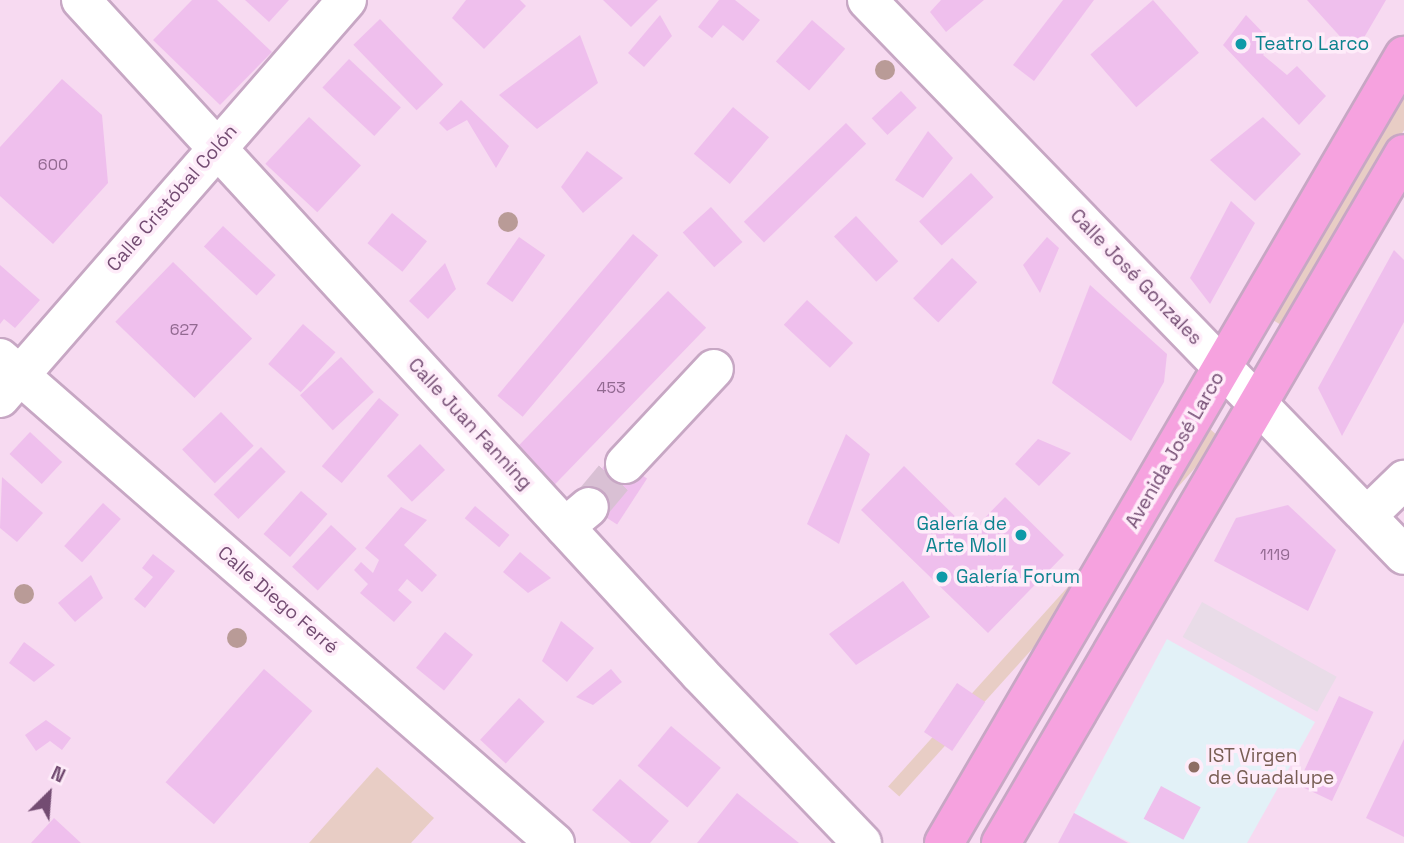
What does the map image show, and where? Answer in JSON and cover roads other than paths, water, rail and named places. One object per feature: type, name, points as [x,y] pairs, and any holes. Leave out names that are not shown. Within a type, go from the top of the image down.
[{"type":"main road","name":"Avenida José Larco","points":[[944,843],[1404,56]]},
{"type":"main road","points":[[1001,843],[1404,153]]},
{"type":"street","name":"Calle Juan Fanning","points":[[81,0],[216,147],[577,517],[862,843]]},
{"type":"street","name":"Calle Cristóbal Colón","points":[[7,377],[346,0]]},
{"type":"street","name":"Calle José Gonzales","points":[[867,0],[1404,555]]},
{"type":"street","points":[[625,464],[714,369]]},
{"type":"street","name":"Calle Diego Ferré","points":[[7,377],[555,843]]},
{"type":"street","points":[[1367,516],[1404,480]]},
{"type":"tunnel","points":[[589,507],[625,464]]},
{"type":"place","name":"Teatro Larco","points":[[1241,44]]},
{"type":"place","name":"Galería de Arte Moll","points":[[1021,535]]},
{"type":"place","name":"Galería Forum","points":[[942,577]]},
{"type":"place","name":"IST Virgen de Guadalupe","points":[[1194,767]]}]
